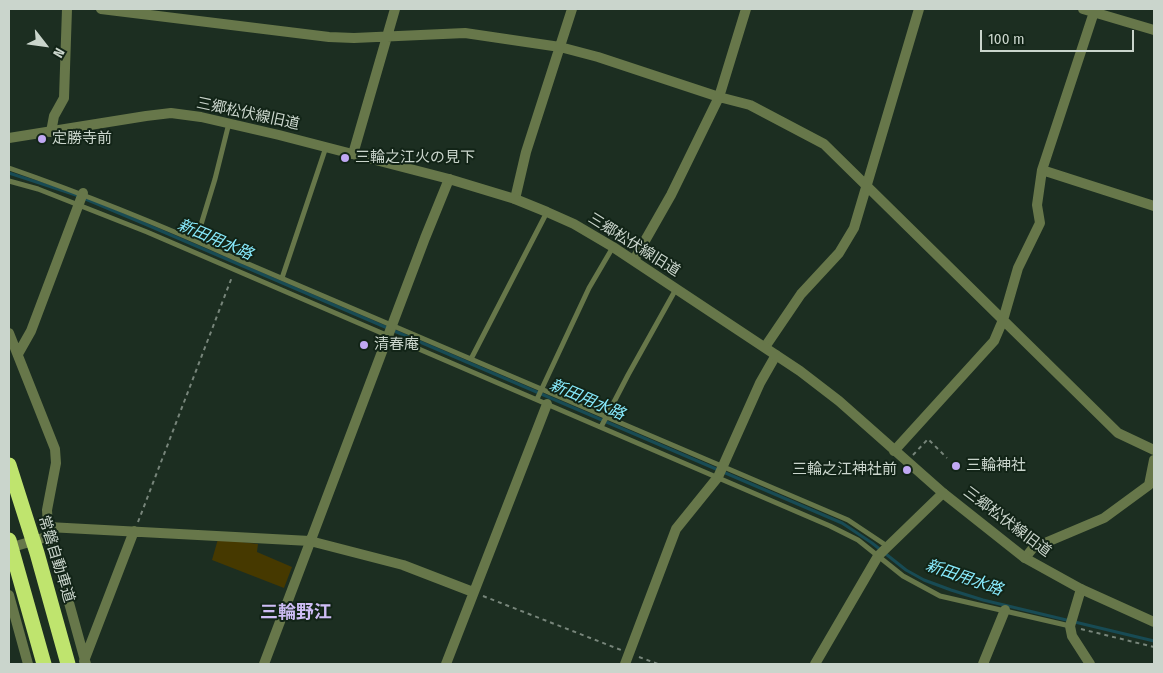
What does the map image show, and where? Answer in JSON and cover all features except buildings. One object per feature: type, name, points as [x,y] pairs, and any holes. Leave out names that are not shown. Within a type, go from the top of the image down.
[{"type":"highway","name":"常磐自動車道","points":[[9,465],[52,604],[68,664]]},
{"type":"highway","points":[[9,540],[44,664]]},
{"type":"street","points":[[51,132],[54,116],[64,98],[67,9]]},
{"type":"street","points":[[101,9],[329,37],[354,38],[465,34],[560,47],[598,57],[719,97],[750,105],[824,144],[1118,434],[1154,450]]},
{"type":"street","points":[[353,154],[395,9]]},
{"type":"street","points":[[516,199],[526,152],[572,9]]},
{"type":"street","points":[[634,260],[671,195],[719,97],[746,9]]},
{"type":"street","points":[[765,347],[801,294],[839,253],[854,228],[919,9]]},
{"type":"street","points":[[1083,9],[1154,30]]},
{"type":"street","points":[[894,451],[994,341],[1004,320],[1018,268],[1040,223],[1037,205],[1042,170],[1094,12]]},
{"type":"street","name":"三郷松伏線旧道","points":[[9,138],[146,116],[171,114],[229,123],[449,179],[516,199],[547,212],[574,224],[634,260],[765,347],[834,397],[894,451],[1025,558],[1081,589],[1154,622]]},
{"type":"street","points":[[1042,170],[1154,206]]},
{"type":"street","points":[[264,664],[449,179]]},
{"type":"street","points":[[18,354],[32,331],[83,193]]},
{"type":"street","points":[[9,333],[55,450],[56,464],[47,510],[49,532],[84,663]]},
{"type":"street","points":[[625,664],[676,529],[718,477],[760,383],[776,355]]},
{"type":"street","points":[[446,664],[542,401]]},
{"type":"street","points":[[1025,558],[1033,548],[1104,518],[1149,485],[1154,460]]},
{"type":"street","points":[[815,664],[878,556],[944,493]]},
{"type":"street","points":[[84,663],[134,531]]},
{"type":"street","points":[[9,548],[49,532],[134,531],[310,541],[402,565],[473,592]]},
{"type":"street","points":[[1081,589],[1071,621],[1072,636],[1090,664]]},
{"type":"street","points":[[9,595],[28,664]]},
{"type":"street","points":[[983,664],[1005,610]]},
{"type":"lane","points":[[196,240],[215,179],[229,123]]},
{"type":"lane","points":[[282,278],[326,148]]},
{"type":"lane","points":[[9,168],[83,193],[542,388],[848,520],[887,546]]},
{"type":"lane","points":[[9,181],[38,189],[78,204],[235,270],[836,529],[858,540],[903,576],[940,596],[1005,610],[1071,621]]},
{"type":"lane","points":[[471,359],[547,212]]},
{"type":"lane","points":[[542,401],[542,388],[589,288],[613,247]]},
{"type":"lane","points":[[601,427],[676,289]]},
{"type":"lane","points":[[655,450],[660,439]]},
{"type":"path","points":[[134,531],[235,270]]},
{"type":"path","points":[[906,461],[928,440],[947,458]]},
{"type":"path","points":[[473,592],[658,664]]},
{"type":"path","points":[[1071,621],[1154,647]]},
{"type":"shaded area","points":[[218,539],[258,544],[257,552],[292,567],[284,588],[212,560]]},
{"type":"waterway","name":"新田用水路","points":[[9,173],[76,195],[842,523],[872,543],[906,570],[924,580],[983,600],[1154,641]]},
{"type":"place","name":"定勝寺前","points":[[42,139]]},
{"type":"place","name":"三輪之江火の見下","points":[[345,158]]},
{"type":"place","name":"清春庵","points":[[364,345]]},
{"type":"place","name":"三輪神社","points":[[956,466]]},
{"type":"place","name":"三輪之江神社前","points":[[907,470]]},
{"type":"district","name":"三輪野江","points":[[296,613]]}]
